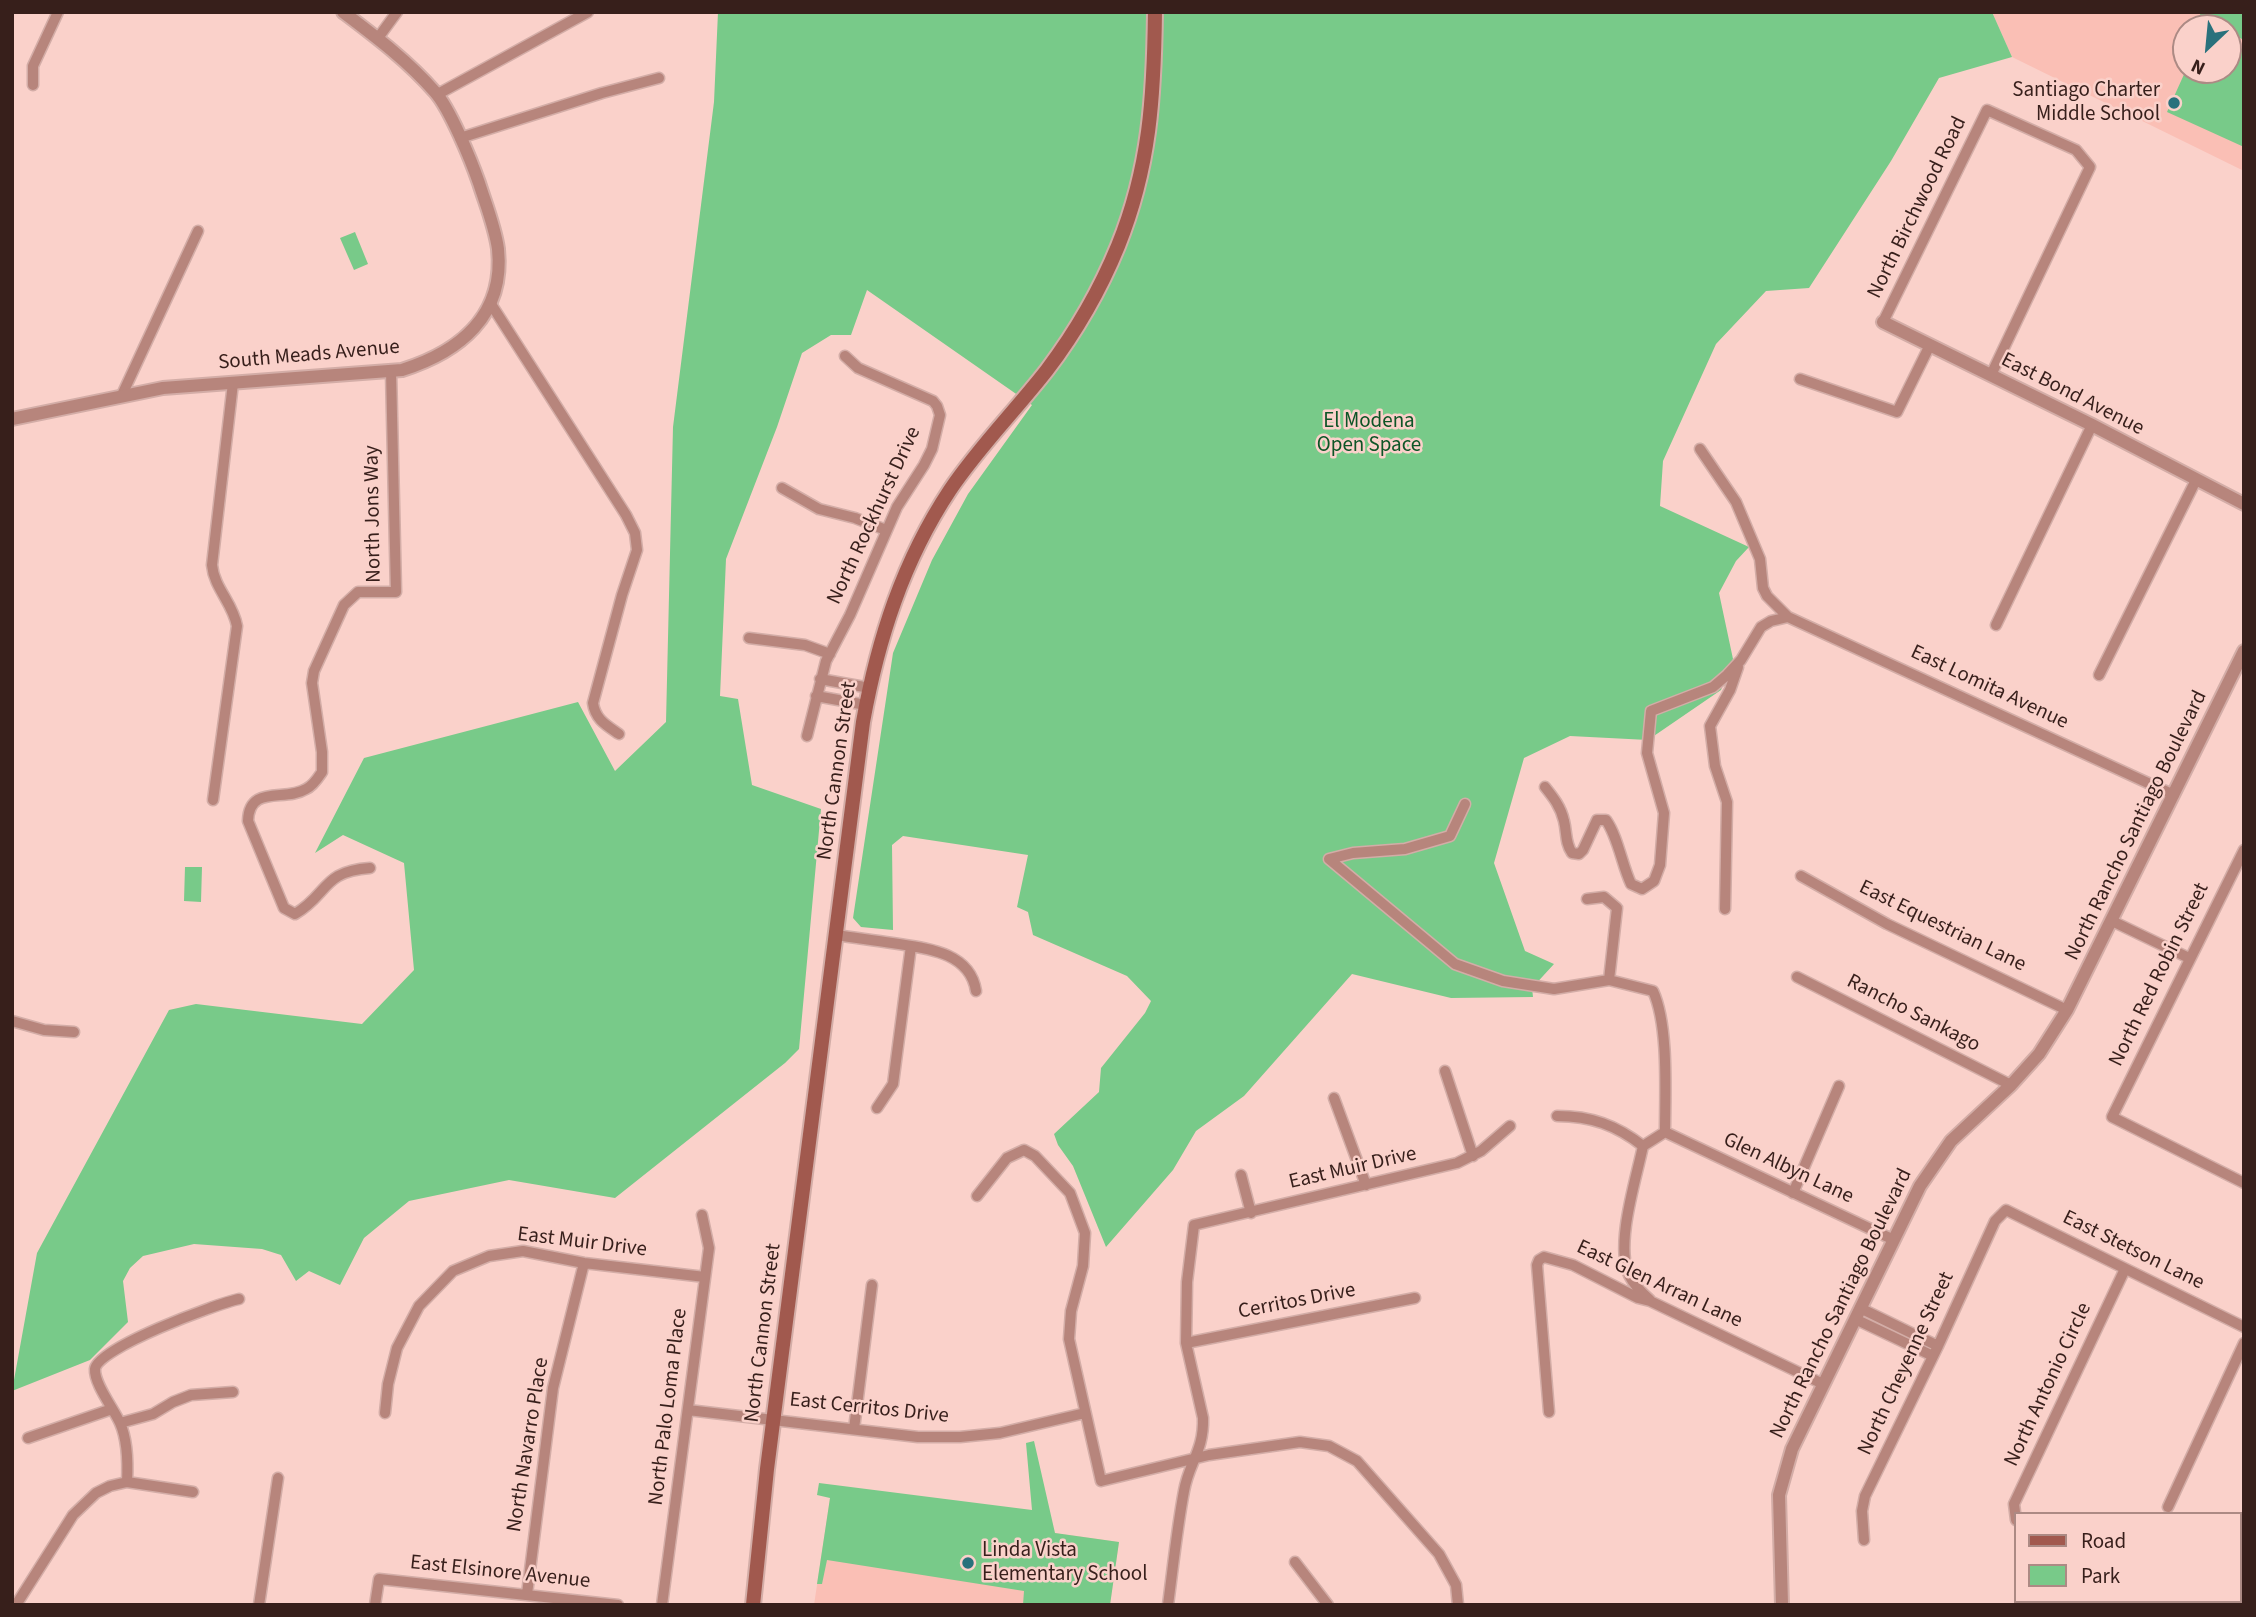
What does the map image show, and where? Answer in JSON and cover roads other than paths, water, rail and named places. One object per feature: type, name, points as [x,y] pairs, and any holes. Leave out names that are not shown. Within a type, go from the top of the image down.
[{"type":"main road","name":"North Cannon Street","points":[[753,1605],[774,1419],[866,705],[887,618],[917,548],[937,511],[963,472],[1065,345],[1118,246],[1140,176],[1149,136],[1154,79],[1155,12]]},
{"type":"street","points":[[33,85],[33,66],[58,12]]},
{"type":"street","name":"South Meads Avenue","points":[[12,419],[163,388],[402,370],[427,362],[454,347],[472,331],[491,304],[498,265],[495,233],[474,170],[438,94],[398,54],[343,12]]},
{"type":"street","points":[[378,38],[397,12]]},
{"type":"street","points":[[438,94],[588,12]]},
{"type":"street","points":[[460,138],[659,78]]},
{"type":"street","name":"North Birchwood Road","points":[[1883,322],[1987,110],[2076,150],[2090,167],[1991,375]]},
{"type":"street","points":[[121,397],[198,231]]},
{"type":"street","points":[[491,304],[635,533],[637,543],[593,703],[594,713],[600,721],[619,734]]},
{"type":"street","name":"East Bond Avenue","points":[[1883,322],[2092,425],[2244,504]]},
{"type":"street","points":[[1800,379],[1897,412],[1930,345]]},
{"type":"street","name":"North Rockhurst Drive","points":[[807,736],[820,679],[830,654],[850,615],[886,530],[928,458],[940,418],[937,406],[928,399],[858,368],[845,356]]},
{"type":"street","name":"North Jons Way","points":[[370,868],[354,869],[330,880],[295,914],[284,908],[277,896],[248,821],[248,813],[255,802],[265,796],[306,790],[322,772],[322,752],[312,683],[314,671],[344,605],[358,592],[396,592],[391,371]]},
{"type":"street","points":[[212,800],[237,626],[235,615],[216,584],[212,565],[233,383]]},
{"type":"street","points":[[1996,625],[2092,425]]},
{"type":"street","points":[[1699,449],[1736,502],[1760,559],[1763,587],[1767,596],[1788,617]]},
{"type":"street","points":[[2099,675],[2196,480]]},
{"type":"street","points":[[782,488],[819,509],[855,518],[886,530]]},
{"type":"street","points":[[1725,909],[1727,802],[1715,766],[1710,726],[1760,627],[1788,617]]},
{"type":"street","name":"East Lomita Avenue","points":[[1788,617],[2174,795]]},
{"type":"street","points":[[749,638],[805,646],[830,654]]},
{"type":"street","name":"North Rancho Santiago Boulevard","points":[[1782,1605],[1779,1495],[1791,1449],[1920,1186],[1951,1140],[2011,1085],[2039,1054],[2067,1010],[2244,651]]},
{"type":"street","points":[[1545,787],[1556,800],[1564,820],[1567,846],[1572,853],[1579,854],[1583,850],[1597,820],[1606,820],[1612,828],[1622,865],[1631,884],[1642,889],[1654,881],[1660,865],[1664,813],[1647,752],[1651,711],[1713,687],[1741,660]]},
{"type":"street","points":[[820,679],[870,688]]},
{"type":"street","points":[[816,696],[866,705]]},
{"type":"street","points":[[1465,804],[1450,836],[1405,849],[1353,853],[1329,859],[1455,964],[1503,981],[1554,989],[1609,980],[1653,991],[1659,1003],[1666,1072],[1665,1132],[1643,1146],[1623,1242],[1629,1276],[1650,1301]]},
{"type":"street","name":"North Red Robin Street","points":[[2244,850],[2112,1117],[2244,1183]]},
{"type":"street","name":"East Equestrian Lane","points":[[1801,876],[1887,925],[2067,1010]]},
{"type":"street","points":[[1587,899],[1604,897],[1617,908],[1609,980]]},
{"type":"street","points":[[2112,921],[2189,958]]},
{"type":"street","points":[[836,935],[942,952],[962,964],[973,976],[976,991]]},
{"type":"street","points":[[877,1108],[893,1084],[911,946]]},
{"type":"street","name":"Rancho Sankago","points":[[1797,977],[2011,1085]]},
{"type":"street","points":[[12,1021],[44,1030],[74,1032]]},
{"type":"street","points":[[1445,1071],[1473,1156]]},
{"type":"street","points":[[1793,1193],[1839,1086]]},
{"type":"street","points":[[1334,1098],[1366,1185]]},
{"type":"street","points":[[1557,1116],[1574,1116],[1602,1122],[1629,1135],[1643,1146]]},
{"type":"street","name":"East Muir Drive","points":[[1186,1343],[1187,1282],[1194,1225],[1435,1169],[1473,1156],[1510,1126]]},
{"type":"street","name":"Glen Albyn Lane","points":[[1665,1132],[1894,1240]]},
{"type":"street","points":[[977,1196],[1007,1158],[1024,1150],[1035,1156],[1070,1193],[1085,1233],[1083,1266],[1071,1311],[1069,1339],[1101,1481],[1195,1458],[1300,1442],[1329,1446],[1357,1461],[1438,1554],[1456,1585],[1458,1605]]},
{"type":"street","points":[[1241,1175],[1251,1213]]},
{"type":"street","name":"East Stetson Lane","points":[[2006,1210],[2244,1327]]},
{"type":"street","name":"North Cheyenne Street","points":[[1864,1540],[1862,1511],[1865,1496],[1995,1221],[2006,1210]]},
{"type":"street","name":"North Palo Loma Place","points":[[662,1605],[709,1248],[702,1215]]},
{"type":"street","name":"East Muir Drive","points":[[385,1413],[388,1384],[397,1348],[419,1306],[453,1271],[489,1256],[523,1251],[584,1263],[705,1277]]},
{"type":"street","name":"East Glen Arran Lane","points":[[1549,1412],[1536,1265],[1539,1260],[1547,1257],[1573,1265],[1637,1298],[1650,1301],[1824,1384]]},
{"type":"street","name":"North Navarro Place","points":[[527,1594],[554,1388],[584,1263]]},
{"type":"street","name":"North Antonio Circle","points":[[2015,1512],[2014,1504],[2125,1269]]},
{"type":"street","points":[[854,1429],[872,1285]]},
{"type":"street","name":"Cerritos Drive","points":[[1186,1343],[1415,1298]]},
{"type":"street","points":[[127,1482],[127,1452],[120,1423],[95,1371],[97,1364],[105,1355],[129,1342],[219,1303],[239,1299]]},
{"type":"street","points":[[1858,1313],[1938,1346]]},
{"type":"street","points":[[1858,1313],[1933,1356]]},
{"type":"street","points":[[1168,1605],[1184,1489],[1202,1441],[1203,1418],[1186,1343]]},
{"type":"street","points":[[2168,1507],[2244,1343]]},
{"type":"street","points":[[120,1423],[153,1414],[191,1395],[233,1392]]},
{"type":"street","points":[[28,1438],[112,1409]]},
{"type":"street","name":"East Cerritos Drive","points":[[688,1410],[918,1437],[1000,1433],[1085,1413]]},
{"type":"street","points":[[259,1605],[278,1478]]},
{"type":"street","points":[[16,1605],[73,1515],[96,1493],[127,1482],[193,1492]]},
{"type":"street","points":[[1295,1562],[1328,1605]]},
{"type":"street","name":"East Elsinore Avenue","points":[[375,1605],[379,1579],[618,1605]]},
{"type":"place","name":"Santiago Charter Middle School","points":[[2174,103]]},
{"type":"place","name":"Linda Vista Elementary School","points":[[968,1563]]},
{"type":"park label","name":"El Modena Open Space","points":[[1369,434]]}]
